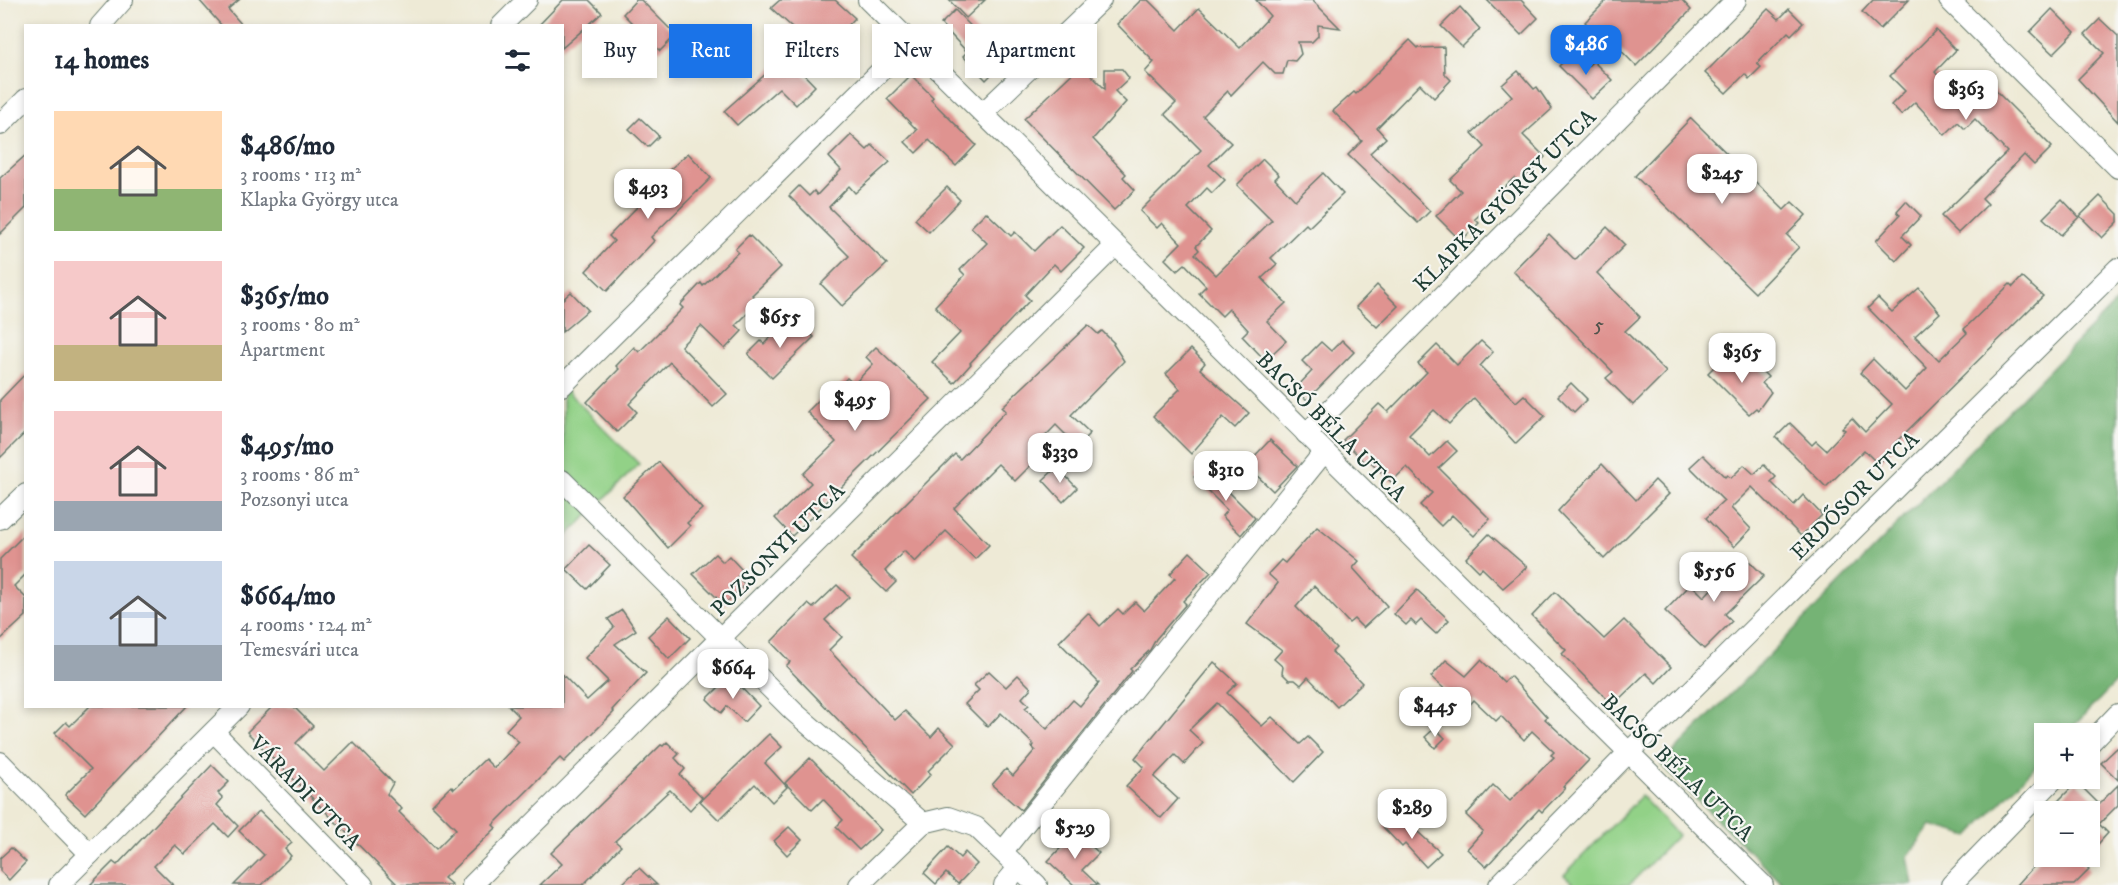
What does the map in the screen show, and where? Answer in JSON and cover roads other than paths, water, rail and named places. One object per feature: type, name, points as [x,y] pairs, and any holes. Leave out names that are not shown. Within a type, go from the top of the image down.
[{"type":"street","points":[[109,23],[123,0]]},
{"type":"street","points":[[503,24],[527,0]]},
{"type":"street","name":"BACSÓ BÉLA UTCA","points":[[868,0],[892,24]]},
{"type":"street","points":[[983,112],[1101,0]]},
{"type":"street","name":"KLAPKA GYÖRGY UTCA","points":[[1306,434],[1736,0]]},
{"type":"street","points":[[1949,0],[2118,168]]},
{"type":"street","points":[[564,384],[874,78]]},
{"type":"street","name":"BACSÓ BÉLA UTCA","points":[[948,78],[1763,885]]},
{"type":"street","points":[[0,124],[24,101]]},
{"type":"street","name":"POZSONYI UTCA","points":[[472,885],[1115,246]]},
{"type":"street","name":"ERDŐSOR UTCA","points":[[1499,885],[1628,753],[2118,268]]},
{"type":"street","points":[[1003,851],[1324,452]]},
{"type":"street","points":[[564,482],[794,712],[923,823]]},
{"type":"street","points":[[0,519],[24,496]]},
{"type":"street","points":[[59,885],[237,708]]},
{"type":"street","points":[[2100,733],[2118,714]]},
{"type":"street","name":"VÁRADI UTCA","points":[[214,732],[363,885]]},
{"type":"street","points":[[0,762],[90,854]]},
{"type":"street","points":[[1951,885],[2044,789]]},
{"type":"street","points":[[859,885],[923,823],[948,817],[976,827],[1037,885]]},
{"type":"street","points":[[1004,885],[1019,867]]}]
